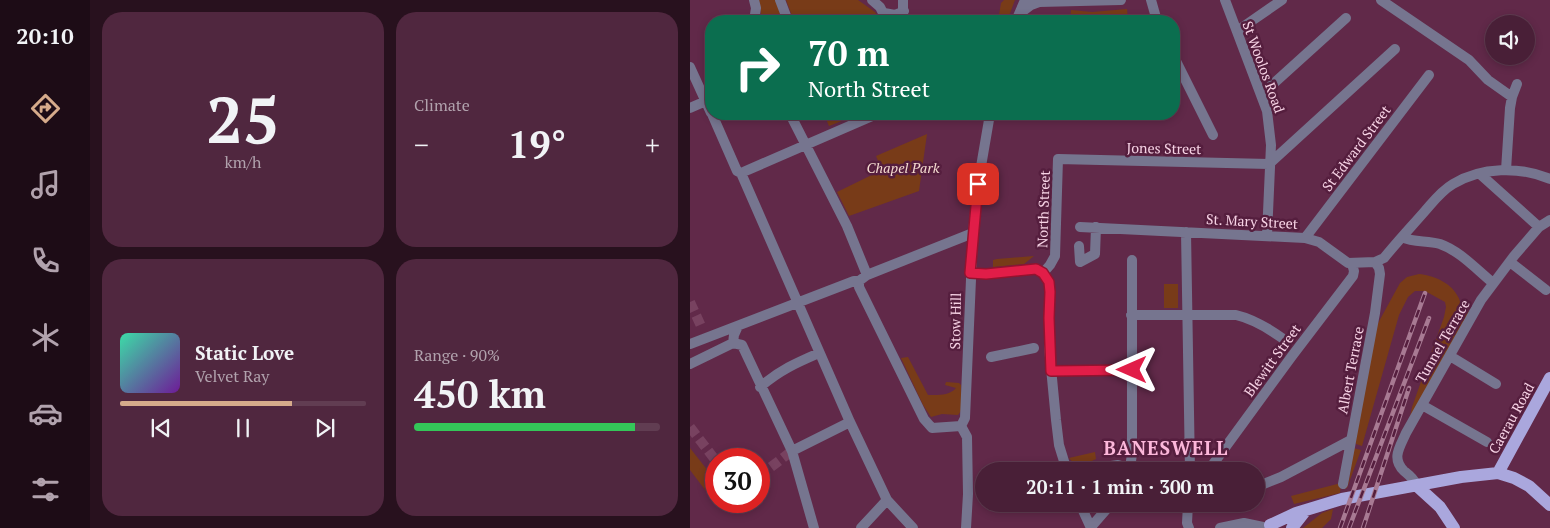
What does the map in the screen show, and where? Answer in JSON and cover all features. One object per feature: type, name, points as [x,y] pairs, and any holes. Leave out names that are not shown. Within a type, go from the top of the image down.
[{"type":"main road","name":"Caerau Road","points":[[1498,473],[1550,378]]},
{"type":"main road","points":[[1269,527],[1306,510],[1342,499],[1460,477],[1498,473],[1514,478],[1528,486],[1550,505]]},
{"type":"main road","points":[[1417,486],[1440,507],[1454,528]]},
{"type":"main road","points":[[1292,528],[1306,510]]},
{"type":"street","points":[[754,0],[756,8],[755,15]]},
{"type":"street","points":[[780,0],[786,15]]},
{"type":"street","points":[[903,0],[903,15]]},
{"type":"street","points":[[1019,15],[1025,0]]},
{"type":"street","points":[[1021,15],[1031,5],[1039,2],[1121,0]]},
{"type":"street","points":[[1151,0],[1155,15]]},
{"type":"street","name":"St Woolos Road","points":[[1225,0],[1268,112],[1271,145],[1267,235]]},
{"type":"street","points":[[1237,31],[1282,0]]},
{"type":"street","points":[[1381,0],[1469,60],[1488,80],[1512,97]]},
{"type":"street","points":[[881,10],[895,15]]},
{"type":"street","points":[[1261,95],[1346,18]]},
{"type":"street","points":[[1269,164],[1394,49]]},
{"type":"street","points":[[690,66],[705,100]]},
{"type":"street","points":[[1180,69],[1212,135]]},
{"type":"street","name":"St Edward Street","points":[[1305,238],[1429,75]]},
{"type":"street","points":[[1506,170],[1510,111],[1512,97],[1517,84]]},
{"type":"street","points":[[690,108],[705,102]]},
{"type":"street","points":[[714,120],[737,171],[741,173],[819,353],[887,500],[913,528]]},
{"type":"street","points":[[793,120],[847,226],[860,279],[859,287],[924,419],[932,428],[961,426]]},
{"type":"street","points":[[741,173],[862,120]]},
{"type":"street","name":"Stow Hill","points":[[966,528],[967,437],[961,426],[965,418],[973,233],[978,184],[989,120]]},
{"type":"street","name":"Jones Street","points":[[1058,159],[1269,164]]},
{"type":"street","name":"North Street","points":[[1043,273],[1055,256],[1058,159]]},
{"type":"street","points":[[1352,264],[1375,262],[1384,258],[1440,194],[1452,184],[1480,174],[1506,170],[1528,172],[1550,179]]},
{"type":"street","points":[[1480,174],[1539,227]]},
{"type":"street","name":"Tunnel Terrace","points":[[1417,486],[1397,461],[1398,452],[1406,433],[1481,300],[1539,227],[1550,220]]},
{"type":"street","name":"St. Mary Street","points":[[1080,227],[1305,238],[1319,242],[1344,261],[1352,264]]},
{"type":"street","points":[[1079,246],[1080,262],[1095,254],[1096,227]]},
{"type":"street","points":[[1186,232],[1190,462]]},
{"type":"street","points":[[690,344],[860,279],[973,233]]},
{"type":"street","points":[[1402,237],[1410,241],[1440,244],[1459,254],[1494,283]]},
{"type":"street","points":[[1132,260],[1133,462]]},
{"type":"street","name":"Albert Terrace","points":[[1343,484],[1375,313],[1380,274],[1375,262]]},
{"type":"street","points":[[1510,262],[1546,290]]},
{"type":"street","name":"Blewitt Street","points":[[1215,462],[1353,276],[1352,264]]},
{"type":"street","points":[[970,273],[986,274],[1036,269],[1043,273],[1049,282],[1048,347],[1058,445],[1063,462]]},
{"type":"street","points":[[1132,315],[1227,314],[1241,316],[1282,338]]},
{"type":"street","points":[[702,326],[706,337]]},
{"type":"street","points":[[738,326],[734,335],[737,344],[792,451],[814,528]]},
{"type":"street","points":[[690,364],[737,344]]},
{"type":"street","points":[[991,357],[1034,348]]},
{"type":"street","points":[[760,387],[776,374],[819,353]]},
{"type":"street","points":[[1450,356],[1496,384]]},
{"type":"street","points":[[1051,371],[1132,370]]},
{"type":"street","points":[[1422,405],[1488,442]]},
{"type":"street","points":[[792,451],[850,422]]},
{"type":"street","points":[[1265,483],[1351,440]]},
{"type":"street","points":[[861,528],[887,500]]},
{"type":"street","points":[[1084,512],[1091,528],[1104,512]]},
{"type":"street","points":[[1188,512],[1188,528]]},
{"type":"street","points":[[1227,528],[1244,523],[1269,527]]},
{"type":"green space","points":[[759,0],[778,0],[780,15],[761,14]]},
{"type":"green space","points":[[786,0],[858,0],[877,15],[792,15]]},
{"type":"green space","points":[[1004,0],[1015,0],[1009,15],[999,15],[1001,3]]},
{"type":"green space","points":[[1127,9],[1128,15],[1071,15],[1071,10],[1092,12]]},
{"type":"green space","points":[[826,120],[844,120],[829,126]]},
{"type":"green space","name":"Chapel Park","points":[[927,134],[919,191],[849,216],[837,192],[882,170],[876,156]]},
{"type":"green space","points":[[1034,256],[1024,264],[993,267],[993,260]]},
{"type":"green space","points":[[1419,274],[1435,278],[1450,286],[1458,297],[1462,310],[1471,312],[1410,417],[1446,307],[1445,302],[1425,291],[1415,291],[1408,297],[1399,315],[1362,446],[1356,444],[1355,440],[1377,325],[1400,283],[1407,277]]},
{"type":"green space","points":[[1164,284],[1178,284],[1178,308],[1164,308]]},
{"type":"green space","points":[[908,357],[928,395],[947,394],[956,388],[945,385],[946,382],[959,383],[961,385],[961,411],[958,415],[942,414],[931,417],[923,405],[901,358]]},
{"type":"green space","points":[[690,448],[705,467],[705,490],[690,470]]},
{"type":"green space","points":[[1353,448],[1361,450],[1347,488],[1344,489],[1349,481]]},
{"type":"green space","points":[[1095,452],[1096,459],[1090,462],[1072,462],[1069,458]]},
{"type":"green space","points":[[1341,483],[1340,493],[1294,504],[1291,496]]},
{"type":"green space","points":[[1333,509],[1331,519],[1322,528],[1303,528],[1322,513]]},
{"type":"tunnel","points":[[690,302],[701,326]]},
{"type":"tunnel","points":[[690,427],[706,448]]},
{"type":"tunnel","points":[[770,468],[792,451]]},
{"type":"railway","points":[[1340,528],[1425,293]]},
{"type":"railway","points":[[1349,528],[1429,318]]},
{"type":"railway","points":[[1363,528],[1409,388]]},
{"type":"district","name":"BANESWELL","points":[[1166,447]]},
{"type":"route","points":[[978,184],[970,273],[986,274],[1036,269],[1043,273],[1049,282],[1050,292],[1049,347],[1051,371],[1132,370]]}]
